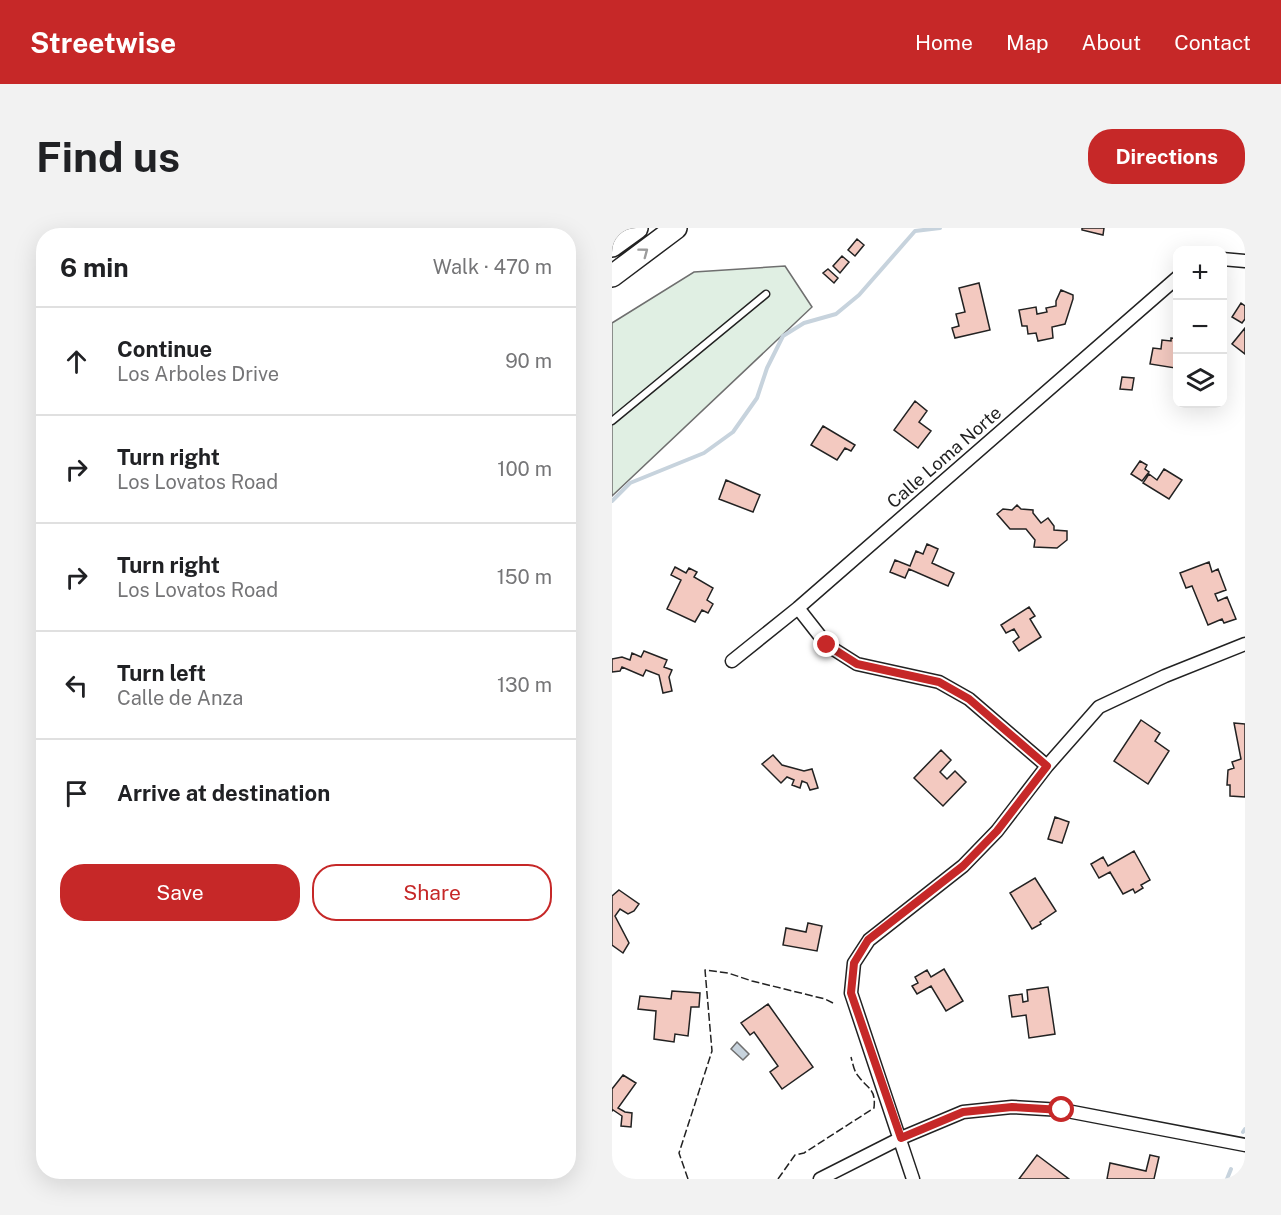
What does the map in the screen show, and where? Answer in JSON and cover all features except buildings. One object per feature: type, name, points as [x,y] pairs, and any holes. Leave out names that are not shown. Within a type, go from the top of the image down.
[{"type":"highway","points":[[612,246],[637,228]]},
{"type":"highway","points":[[612,276],[676,228]]},
{"type":"street","points":[[1227,259],[1245,261]]},
{"type":"street","name":"Calle Loma Norte","points":[[732,661],[798,608],[1173,281]]},
{"type":"street","points":[[798,608],[827,645],[857,664],[939,682],[969,699],[1047,766]]},
{"type":"street","points":[[913,1179],[851,993],[854,963],[868,940],[963,866],[997,831],[1047,766],[1099,706],[1165,676],[1245,644]]},
{"type":"street","points":[[820,1179],[901,1138],[963,1112],[1012,1107],[1062,1110],[1245,1145]]},
{"type":"lane","points":[[612,421],[766,294]]},
{"type":"green space","points":[[785,266],[812,307],[612,496],[612,323],[694,272]]},
{"type":"shaded area","points":[[737,1042],[749,1054],[743,1060],[731,1049]]},
{"type":"waterway","points":[[612,501],[630,483],[704,453],[733,432],[757,398],[767,368],[783,336],[804,323],[836,314],[859,295],[915,231],[940,228]]},
{"type":"waterway","points":[[1227,1179],[1231,1169]]},
{"type":"fence","points":[[688,1179],[679,1153],[712,1051],[705,970],[728,973],[833,1003]]},
{"type":"fence","points":[[778,1179],[795,1155],[804,1153],[874,1108],[873,1093],[856,1073],[851,1057]]},
{"type":"route","points":[[827,645],[857,664],[939,682],[969,699],[1047,766],[997,831],[963,866],[868,940],[854,963],[851,993],[901,1138],[963,1112],[1012,1107],[1062,1110]]}]
